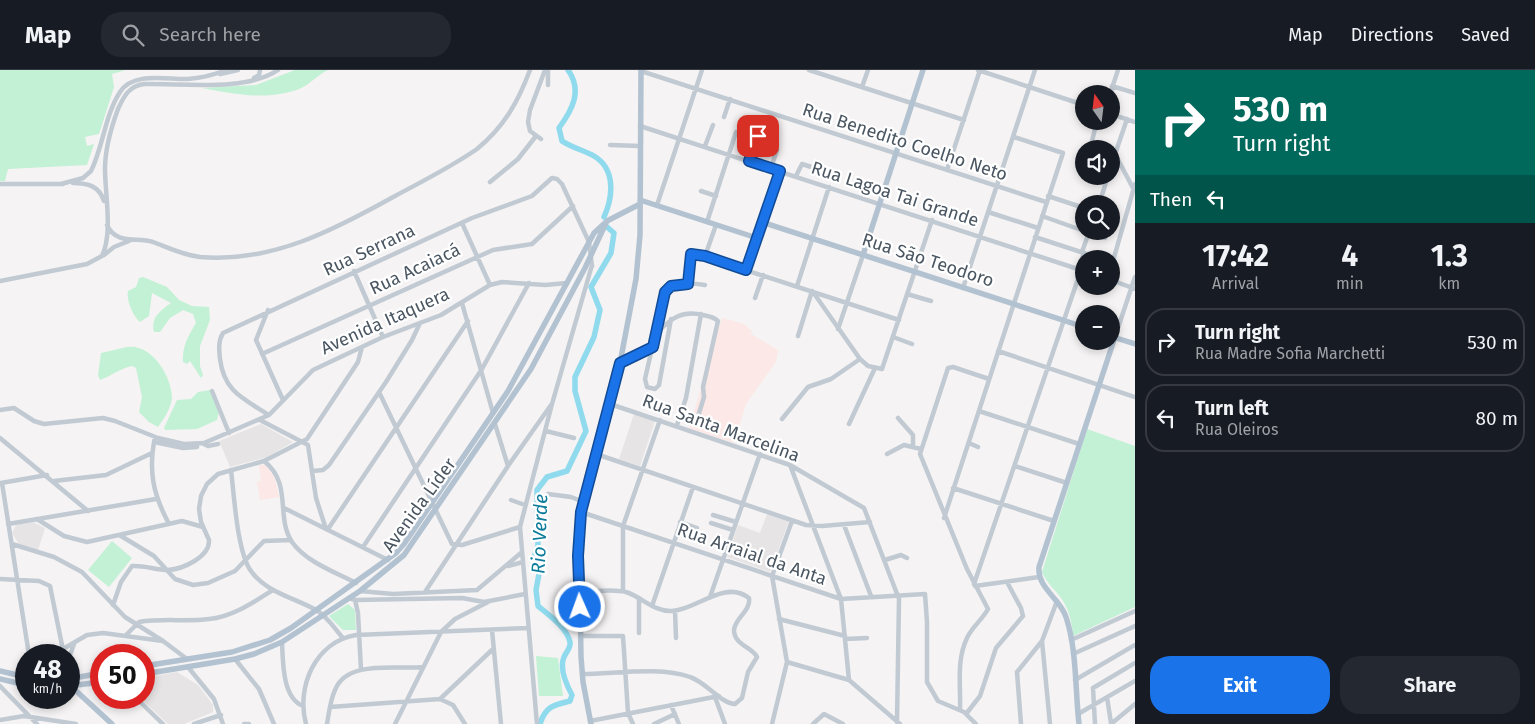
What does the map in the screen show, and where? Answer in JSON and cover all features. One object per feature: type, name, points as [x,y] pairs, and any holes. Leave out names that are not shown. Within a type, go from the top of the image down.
[{"type":"main road","points":[[590,723],[582,674],[578,556],[581,512],[620,363],[637,272],[640,202],[641,70]]},
{"type":"main road","points":[[863,255],[923,70]]},
{"type":"main road","points":[[569,283],[597,228],[640,202],[757,238],[762,222]]},
{"type":"main road","name":"Avenida Líder","points":[[155,672],[236,659],[254,654],[282,642],[323,615],[352,599],[404,555],[436,512],[538,357],[607,221]]},
{"type":"main road","name":"Rua São Teodoro","points":[[762,222],[1075,324]]},
{"type":"main road","name":"Avenida Líder","points":[[155,664],[222,654],[255,646],[270,640],[388,560],[404,544],[493,413],[530,354],[569,283]]},
{"type":"main road","points":[[1120,339],[1135,344]]},
{"type":"main road","points":[[1079,724],[1071,640],[1066,616],[1039,577],[1040,562],[1109,350]]},
{"type":"main road","points":[[188,667],[192,661],[222,654]]},
{"type":"main road","points":[[0,670],[15,674]]},
{"type":"main road","points":[[2,680],[15,683]]},
{"type":"main road","points":[[80,695],[112,724]]},
{"type":"street","points":[[212,75],[226,70]]},
{"type":"street","points":[[61,184],[83,178],[90,171],[115,101],[124,87],[139,80],[190,78],[238,70]]},
{"type":"street","points":[[238,83],[257,76],[260,70]]},
{"type":"street","points":[[102,256],[108,240],[106,150],[117,112],[126,93],[133,87],[144,84],[238,83],[259,79],[278,70]]},
{"type":"street","points":[[107,226],[115,237],[153,242],[190,255],[216,258],[263,254],[302,243],[385,202],[477,149],[506,120],[518,99],[530,70]]},
{"type":"street","points":[[547,70],[548,85]]},
{"type":"street","points":[[490,182],[512,165],[538,137],[529,128],[528,119],[547,70]]},
{"type":"street","name":"Rua Benedito Coelho Neto","points":[[641,70],[1046,202]]},
{"type":"street","points":[[657,206],[702,70]]},
{"type":"street","points":[[811,70],[964,120]]},
{"type":"street","points":[[862,88],[868,70]]},
{"type":"street","points":[[947,170],[980,70],[1075,102]]},
{"type":"street","points":[[963,288],[1035,70]]},
{"type":"street","points":[[1112,85],[1118,70]]},
{"type":"street","points":[[1120,88],[1135,93]]},
{"type":"street","points":[[724,117],[730,99]]},
{"type":"street","points":[[1120,117],[1135,122]]},
{"type":"street","points":[[1120,141],[1127,119]]},
{"type":"street","points":[[705,146],[713,125]]},
{"type":"street","name":"Rua Lagoa Tai Grande","points":[[640,126],[829,186],[1075,268]]},
{"type":"street","points":[[707,222],[736,132]]},
{"type":"street","points":[[749,161],[758,136]]},
{"type":"street","points":[[944,518],[1046,202],[1064,153],[1014,137]]},
{"type":"street","points":[[610,145],[640,146]]},
{"type":"street","points":[[771,168],[777,150]]},
{"type":"street","points":[[1120,162],[1134,190]]},
{"type":"street","points":[[796,176],[801,164],[827,172]]},
{"type":"street","points":[[762,222],[780,171]]},
{"type":"street","name":"Rua Serrana","points":[[269,415],[226,384],[221,369],[219,349],[223,332],[462,222],[532,196],[552,178],[557,179],[562,184],[590,240]]},
{"type":"street","points":[[0,184],[83,184],[93,186],[102,195],[106,208]]},
{"type":"street","points":[[1116,250],[1135,184]]},
{"type":"street","points":[[796,286],[829,186]]},
{"type":"street","points":[[701,191],[716,196]]},
{"type":"street","points":[[1048,196],[1075,205]]},
{"type":"street","name":"Rua Acaiacá","points":[[262,354],[477,256],[492,250],[532,244],[573,206]]},
{"type":"street","points":[[988,212],[1038,228]]},
{"type":"street","points":[[1042,216],[1075,227]]},
{"type":"street","points":[[813,292],[860,360],[875,368],[884,367],[932,220]]},
{"type":"street","points":[[462,222],[490,285]]},
{"type":"street","points":[[705,256],[716,225]]},
{"type":"street","points":[[1035,237],[1075,250]]},
{"type":"street","points":[[746,270],[757,238]]},
{"type":"street","points":[[0,281],[87,264],[120,244],[136,239]]},
{"type":"street","points":[[537,724],[520,527],[552,404],[592,266],[595,246],[590,240]]},
{"type":"street","points":[[590,240],[592,266]]},
{"type":"street","points":[[688,284],[690,256],[694,253],[899,320]]},
{"type":"street","points":[[838,329],[863,255]]},
{"type":"street","points":[[354,272],[383,337]]},
{"type":"street","points":[[755,298],[763,275]]},
{"type":"street","points":[[1120,320],[1135,278]]},
{"type":"street","name":"Avenida Itaquera","points":[[200,443],[229,433],[269,415],[313,370],[462,303],[490,285],[502,282],[551,285],[569,283]]},
{"type":"street","points":[[363,547],[482,369],[529,283]]},
{"type":"street","points":[[1120,283],[1133,288]]},
{"type":"street","points":[[671,320],[659,385],[653,390],[647,387],[645,383],[665,292],[671,286],[688,284],[706,285]]},
{"type":"street","points":[[975,585],[1075,287]]},
{"type":"street","points":[[798,336],[813,292]]},
{"type":"street","points":[[907,294],[931,301]]},
{"type":"street","points":[[462,303],[493,413]]},
{"type":"street","points":[[268,310],[256,338],[283,400]]},
{"type":"street","points":[[656,334],[671,320],[682,314],[701,314],[714,317],[718,322],[703,387],[704,397],[696,423]]},
{"type":"street","points":[[677,425],[686,398],[701,314]]},
{"type":"street","points":[[327,529],[397,429],[468,320]]},
{"type":"street","points":[[313,470],[326,468],[379,392],[412,340],[420,323]]},
{"type":"street","points":[[893,337],[912,344]]},
{"type":"street","points":[[113,605],[121,582],[130,567],[165,569],[188,563],[205,553],[209,540],[203,527],[199,509],[204,489],[218,474],[264,460],[304,442],[358,362],[362,347]]},
{"type":"street","points":[[620,363],[653,347]]},
{"type":"street","points":[[998,351],[1135,397]]},
{"type":"street","points":[[782,419],[808,387],[831,379],[860,360]]},
{"type":"street","points":[[976,724],[960,710],[960,671],[963,648],[969,634],[988,609],[944,518],[921,461],[921,449],[948,368],[953,367],[989,379]]},
{"type":"street","points":[[849,424],[875,368]]},
{"type":"street","points":[[212,391],[229,433]]},
{"type":"street","points":[[379,392],[450,542],[454,546]]},
{"type":"street","points":[[425,592],[508,466],[552,404]]},
{"type":"street","name":"Rua Santa Marcelina","points":[[610,404],[677,425],[790,465],[861,505],[870,522],[898,594],[900,637],[899,723]]},
{"type":"street","points":[[0,410],[14,408],[44,424],[108,419],[154,440],[188,448],[197,447],[200,443],[208,446],[218,444]]},
{"type":"street","points":[[979,411],[1079,444]]},
{"type":"street","points":[[898,418],[913,436],[913,446]]},
{"type":"street","points":[[260,420],[304,442],[310,447],[316,498],[327,529]]},
{"type":"street","points":[[623,592],[623,526],[660,420]]},
{"type":"street","points":[[495,424],[508,466]]},
{"type":"street","points":[[546,431],[574,438]]},
{"type":"street","points":[[0,438],[88,511]]},
{"type":"street","points":[[154,440],[152,453],[153,486],[156,499],[168,524]]},
{"type":"street","points":[[969,443],[978,447]]},
{"type":"street","points":[[887,454],[901,446],[913,446],[921,449]]},
{"type":"street","points":[[53,481],[72,481],[106,475],[152,453]]},
{"type":"street","points":[[596,454],[814,527],[870,522]]},
{"type":"street","points":[[710,597],[760,454]]},
{"type":"street","points":[[264,460],[277,474],[291,540],[307,556],[356,583]]},
{"type":"street","points":[[790,465],[841,598],[849,680]]},
{"type":"street","points":[[1015,466],[1067,483]]},
{"type":"street","points":[[231,470],[246,560],[254,576],[273,590],[316,610],[323,615],[343,638]]},
{"type":"street","points":[[27,644],[1,483],[46,475]]},
{"type":"street","points":[[652,606],[693,487]]},
{"type":"street","points":[[953,488],[1054,521]]},
{"type":"street","points":[[548,494],[571,497],[584,502]]},
{"type":"street","points":[[8,524],[156,499]]},
{"type":"street","points":[[511,500],[525,504]]},
{"type":"street","points":[[284,508],[388,560]]},
{"type":"street","name":"Rua Arraial da Anta","points":[[581,512],[841,598],[925,594],[927,682],[938,701],[960,710]]},
{"type":"street","points":[[713,515],[736,522]]},
{"type":"street","points":[[37,519],[64,536],[79,541],[95,541],[186,521],[203,527]]},
{"type":"street","points":[[772,724],[787,662],[772,576],[792,521]]},
{"type":"street","points":[[680,522],[697,528]]},
{"type":"street","points":[[711,522],[733,530]]},
{"type":"street","points":[[844,525],[871,596]]},
{"type":"street","points":[[454,546],[520,527]]},
{"type":"street","points":[[121,536],[148,551],[175,579],[201,585],[236,571],[264,541],[291,540]]},
{"type":"street","points":[[12,544],[54,558],[82,572],[134,624],[163,641],[187,659]]},
{"type":"street","points":[[360,591],[380,594],[476,590],[522,552]]},
{"type":"street","points":[[885,560],[901,555],[906,558]]},
{"type":"street","points":[[502,570],[512,564],[522,562]]},
{"type":"street","points":[[975,585],[1039,577]]},
{"type":"street","points":[[0,579],[39,580],[50,586],[62,644]]},
{"type":"street","points":[[966,714],[980,696],[996,648],[1023,616],[1021,608],[1007,582]]},
{"type":"street","points":[[126,636],[134,624],[156,620],[215,618],[242,608],[273,590]]},
{"type":"street","points":[[579,592],[623,592],[639,598],[652,606],[663,610],[675,611],[710,597],[733,592],[748,598],[748,605],[736,624],[735,633],[739,642],[757,657],[748,672],[740,701],[732,704],[717,696],[705,684],[682,674],[582,674]]},
{"type":"street","points":[[395,724],[441,632],[455,619],[489,601],[525,594]]},
{"type":"street","points":[[361,670],[358,613],[352,599],[462,598],[489,601]]},
{"type":"street","points":[[639,598],[639,633]]},
{"type":"street","points":[[1021,724],[1017,672],[1042,641],[1057,601]]},
{"type":"street","points":[[1071,640],[1135,610]]},
{"type":"street","points":[[675,611],[676,638]]},
{"type":"street","points":[[779,619],[845,638],[867,638]]},
{"type":"street","points":[[565,622],[580,622]]},
{"type":"street","points":[[1072,654],[1135,626]]},
{"type":"street","points":[[306,724],[303,706],[307,682],[313,664],[322,653],[343,638],[360,635],[528,628]]},
{"type":"street","points":[[492,630],[501,724]]},
{"type":"street","points":[[74,644],[87,635],[94,634],[163,641]]},
{"type":"street","points":[[581,636],[623,636],[628,713],[633,724]]},
{"type":"street","points":[[1042,641],[1050,724]]},
{"type":"street","points":[[282,642],[289,689],[296,702],[303,706]]},
{"type":"street","points":[[1075,680],[1134,647]]},
{"type":"street","points":[[440,699],[493,649]]},
{"type":"street","points":[[236,659],[259,689],[274,724]]},
{"type":"street","points":[[787,662],[849,680],[899,723]]},
{"type":"street","points":[[1095,724],[1093,688],[1135,663]]},
{"type":"street","points":[[188,667],[214,699],[223,724]]},
{"type":"street","points":[[327,724],[330,707],[339,683],[350,674],[361,670],[423,667]]},
{"type":"street","points":[[2,680],[7,693]]},
{"type":"street","points":[[1078,714],[1135,681]]},
{"type":"street","points":[[0,686],[37,724]]},
{"type":"street","points":[[590,723],[628,713],[717,696]]},
{"type":"street","points":[[717,696],[725,724]]},
{"type":"street","points":[[1107,697],[1111,724]]},
{"type":"street","points":[[330,707],[440,699],[453,705],[465,724]]},
{"type":"street","points":[[1111,724],[1135,704]]},
{"type":"street","points":[[671,705],[679,724]]},
{"type":"street","points":[[147,709],[163,724]]},
{"type":"street","points":[[654,724],[675,714]]},
{"type":"street","points":[[813,724],[824,714],[844,724]]},
{"type":"street","points":[[194,724],[221,715]]},
{"type":"street","points":[[0,720],[31,716],[76,724]]},
{"type":"street","points":[[244,724],[249,724]]},
{"type":"shaded area","points":[[722,318],[744,324],[752,331],[751,334],[778,350],[776,362],[746,404],[734,443],[689,428]]},
{"type":"shaded area","points":[[634,414],[655,421],[640,466],[619,459]]},
{"type":"shaded area","points":[[261,424],[293,442],[267,457],[230,467],[219,441]]},
{"type":"shaded area","points":[[259,465],[265,465],[274,475],[279,497],[260,500],[257,482],[261,481]]},
{"type":"shaded area","points":[[767,514],[789,521],[770,572],[727,557],[738,525],[760,533]]},
{"type":"shaded area","points":[[33,522],[45,528],[38,550],[19,544],[12,533],[16,525]]},
{"type":"shaded area","points":[[177,672],[198,685],[213,705],[213,712],[184,724],[168,724],[152,709],[155,709],[155,676]]},
{"type":"green space","points":[[0,70],[126,70],[112,74],[114,87],[99,134],[85,137],[87,146],[94,144],[87,165],[8,169],[5,181],[0,181]]},
{"type":"green space","points":[[295,70],[328,70],[299,89],[274,95],[250,95],[202,88],[256,85]]},
{"type":"green space","points":[[143,277],[167,287],[179,300],[192,306],[209,307],[210,320],[200,346],[200,366],[203,375],[201,378],[190,361],[187,364],[183,362],[183,351],[186,342],[196,323],[193,314],[183,310],[170,318],[160,332],[154,332],[155,319],[171,303],[152,293],[149,316],[140,322],[137,319],[129,303],[128,291],[136,287],[139,278]]},
{"type":"green space","points":[[127,347],[145,350],[159,363],[168,381],[172,398],[167,413],[158,427],[149,422],[139,412],[142,397],[136,368],[128,367],[100,380],[98,375],[101,353]]},
{"type":"green space","points":[[210,390],[219,411],[217,420],[197,429],[165,430],[164,428],[177,400],[191,399],[198,392]]},
{"type":"green space","points":[[1087,429],[1135,446],[1135,607],[1073,636],[1070,618],[1065,605],[1042,572]]},
{"type":"green space","points":[[112,541],[132,558],[109,587],[88,570]]},
{"type":"green space","points":[[348,604],[355,610],[356,630],[343,630],[329,616]]},
{"type":"green space","points":[[536,656],[558,658],[563,696],[539,696]]},
{"type":"waterway","points":[[568,70],[575,85],[575,93],[572,107],[559,128],[562,141],[594,156],[606,168],[611,184],[611,192],[604,217]]},
{"type":"waterway","name":"Rio Verde","points":[[540,724],[547,710],[570,701],[572,695],[562,666],[570,642],[557,622],[538,606],[536,590],[539,574],[535,554],[538,545],[537,490],[547,477],[567,471],[586,431],[575,391],[575,377],[594,337],[600,310],[591,287],[611,253],[614,233],[607,227]]},
{"type":"route","points":[[580,607],[578,556],[581,512],[620,363],[653,347],[663,294],[671,286],[688,284],[691,254],[705,256],[746,270],[780,171],[749,161],[758,136]]}]
